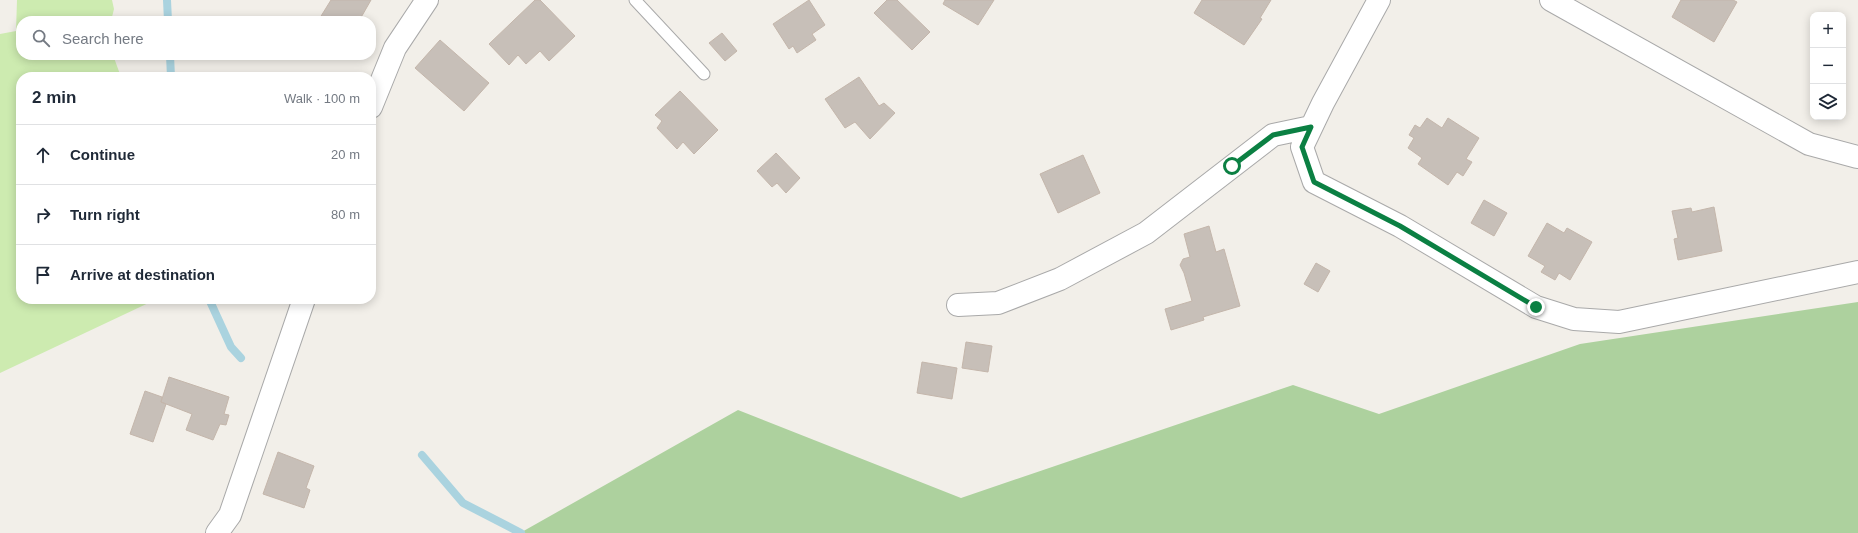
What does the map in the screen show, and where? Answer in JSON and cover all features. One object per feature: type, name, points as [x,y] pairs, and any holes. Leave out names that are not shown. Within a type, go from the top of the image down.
[{"type":"street","points":[[1379,0],[1311,127],[1302,147],[1314,182],[1400,226],[1536,307],[1574,319],[1619,322],[1858,272]]},
{"type":"street","points":[[1551,0],[1809,144],[1858,158]]},
{"type":"street","points":[[376,95],[395,48],[420,2]]},
{"type":"street","points":[[958,305],[998,303],[1060,279],[1146,233],[1273,135],[1311,127]]},
{"type":"street","points":[[217,533],[230,515],[302,304]]},
{"type":"lane","points":[[635,0],[704,74]]},
{"type":"green space","points":[[17,0],[112,0],[114,9],[112,16],[16,16]]},
{"type":"green space","points":[[16,31],[16,60],[115,60],[119,72],[16,72],[16,304],[146,304],[0,373],[0,34]]},
{"type":"green space","points":[[1858,302],[1858,533],[520,533],[738,410],[961,498],[1293,385],[1379,414],[1580,344]]},
{"type":"building","points":[[331,0],[371,0],[362,16],[321,16]]},
{"type":"building","points":[[535,0],[540,0],[575,36],[549,61],[540,51],[526,64],[518,55],[509,65],[489,44]]},
{"type":"building","points":[[809,0],[825,25],[812,34],[816,40],[797,53],[793,46],[789,49],[773,24]]},
{"type":"building","points":[[887,0],[897,0],[930,32],[912,50],[874,13]]},
{"type":"building","points":[[945,0],[994,0],[978,25],[943,4]]},
{"type":"building","points":[[1202,0],[1271,0],[1260,18],[1262,19],[1244,45],[1194,13]]},
{"type":"building","points":[[1681,0],[1733,0],[1737,2],[1714,42],[1672,17]]},
{"type":"building","points":[[722,33],[737,51],[725,61],[709,43]]},
{"type":"building","points":[[440,40],[489,83],[464,111],[415,68]]},
{"type":"building","points":[[859,77],[879,106],[884,103],[895,113],[870,139],[855,122],[845,128],[825,99]]},
{"type":"building","points":[[680,91],[718,130],[694,154],[683,142],[677,149],[657,128],[662,121],[655,115]]},
{"type":"building","points":[[1427,118],[1442,128],[1448,118],[1479,138],[1466,159],[1472,162],[1463,176],[1457,172],[1448,185],[1418,164],[1422,158],[1408,148],[1414,138],[1409,135],[1415,125],[1420,128]]},
{"type":"building","points":[[776,153],[800,178],[786,193],[777,183],[772,187],[757,171]]},
{"type":"building","points":[[1083,155],[1100,193],[1058,213],[1040,174]]},
{"type":"building","points":[[1484,200],[1507,213],[1494,236],[1471,223]]},
{"type":"building","points":[[1714,207],[1722,251],[1678,260],[1674,239],[1678,238],[1672,211],[1691,208],[1692,212]]},
{"type":"building","points":[[1547,223],[1564,233],[1567,228],[1592,242],[1570,280],[1559,273],[1555,280],[1541,272],[1545,266],[1528,256]]},
{"type":"building","points":[[1209,226],[1216,252],[1224,249],[1240,306],[1203,317],[1204,320],[1171,330],[1165,309],[1192,301],[1184,273],[1180,265],[1183,259],[1190,257],[1184,234]]},
{"type":"building","points":[[1316,263],[1330,271],[1318,292],[1304,284]]},
{"type":"building","points":[[966,342],[992,346],[988,372],[962,368]]},
{"type":"building","points":[[922,362],[957,368],[952,399],[917,393]]},
{"type":"building","points":[[169,377],[229,397],[224,414],[229,415],[226,425],[220,424],[213,440],[186,430],[192,414],[161,402]]},
{"type":"building","points":[[145,391],[162,397],[161,402],[166,404],[153,442],[130,434]]},
{"type":"building","points":[[278,452],[314,466],[306,488],[310,490],[304,508],[263,494]]},
{"type":"waterway","points":[[167,0],[168,16]]},
{"type":"waterway","points":[[170,60],[171,72]]},
{"type":"waterway","points":[[211,304],[231,347],[241,358]]},
{"type":"waterway","points":[[422,455],[463,503],[521,533]]},
{"type":"route","points":[[1232,166],[1273,135],[1311,127],[1302,147],[1314,182],[1400,226],[1536,307]]}]
